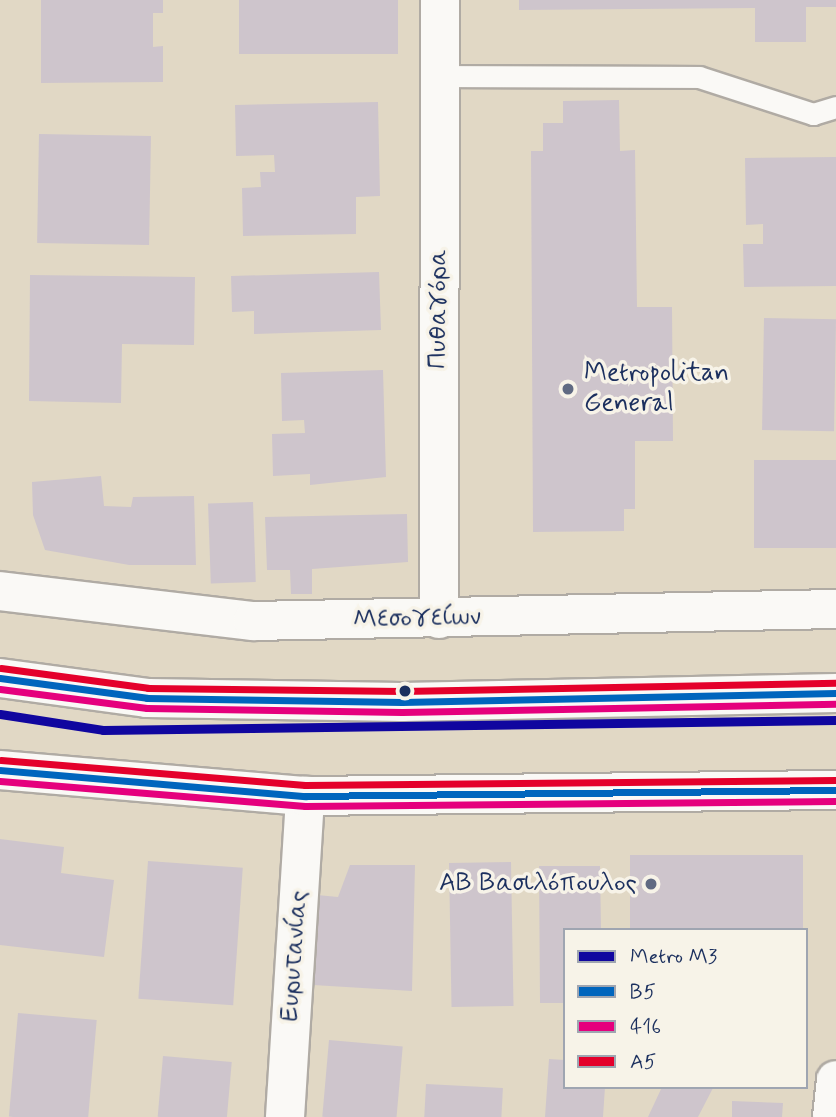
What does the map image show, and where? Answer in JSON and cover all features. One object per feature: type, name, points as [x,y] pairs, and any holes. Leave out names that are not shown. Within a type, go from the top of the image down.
[{"type":"street","name":"Πυθαγόρα","points":[[439,619],[440,0]]},
{"type":"street","name":"Μεσογείων","points":[[0,591],[188,618],[439,619],[836,609]]},
{"type":"street","points":[[0,678],[147,698],[402,702],[836,694]]},
{"type":"street","points":[[0,770],[306,796],[836,790]]},
{"type":"street","name":"Ευρυτανίας","points":[[285,1117],[306,796]]},
{"type":"street","points":[[832,1117],[836,1080]]},
{"type":"lane","points":[[440,76],[699,78],[813,114],[836,107]]},
{"type":"building","points":[[41,0],[163,0],[163,13],[153,13],[153,47],[163,46],[163,82],[41,83]]},
{"type":"building","points":[[239,0],[398,0],[398,54],[239,54]]},
{"type":"building","points":[[519,0],[836,0],[836,7],[806,7],[806,42],[755,42],[755,8],[519,10]]},
{"type":"building","points":[[619,100],[620,151],[635,150],[637,307],[672,307],[673,441],[635,441],[635,509],[624,509],[624,531],[533,532],[531,151],[543,151],[543,123],[563,123],[563,101]]},
{"type":"building","points":[[378,102],[380,196],[356,197],[356,234],[243,236],[242,188],[261,187],[260,172],[275,172],[274,155],[236,156],[235,105]]},
{"type":"building","points":[[39,134],[151,136],[149,245],[37,243]]},
{"type":"building","points":[[836,157],[836,286],[744,287],[743,244],[763,244],[763,224],[746,225],[745,158]]},
{"type":"building","points":[[379,272],[381,330],[254,334],[254,311],[232,312],[231,276]]},
{"type":"building","points":[[30,275],[195,277],[194,345],[122,344],[121,403],[29,401]]},
{"type":"building","points":[[764,318],[836,319],[834,431],[762,430]]},
{"type":"building","points":[[383,370],[386,477],[310,485],[310,474],[273,476],[272,434],[305,433],[304,420],[282,421],[281,373]]},
{"type":"building","points":[[754,460],[836,460],[836,548],[754,548]]},
{"type":"building","points":[[101,476],[104,506],[131,507],[133,497],[194,496],[196,565],[129,565],[45,550],[33,515],[32,482]]},
{"type":"building","points":[[253,502],[256,582],[211,584],[208,504]]},
{"type":"building","points":[[407,514],[408,562],[312,569],[312,594],[291,594],[290,570],[267,570],[265,517]]},
{"type":"building","points":[[0,839],[64,847],[61,873],[114,880],[104,957],[0,945]]},
{"type":"building","points":[[630,855],[803,855],[803,928],[630,928]]},
{"type":"building","points":[[148,861],[243,868],[233,1005],[138,999]]},
{"type":"building","points":[[511,862],[514,1006],[452,1007],[449,863]]},
{"type":"building","points":[[350,865],[415,865],[412,991],[313,985],[317,895],[338,897]]},
{"type":"building","points":[[539,866],[600,866],[601,928],[563,928],[563,1003],[540,1003]]},
{"type":"building","points":[[18,1013],[97,1020],[88,1117],[9,1117]]},
{"type":"building","points":[[329,1040],[403,1046],[397,1117],[322,1117]]},
{"type":"building","points":[[163,1056],[232,1062],[227,1117],[158,1117]]},
{"type":"building","points":[[549,1059],[563,1060],[563,1089],[605,1089],[603,1117],[545,1117]]},
{"type":"building","points":[[426,1084],[503,1088],[501,1117],[424,1117]]},
{"type":"building","points":[[661,1089],[712,1089],[698,1117],[648,1117]]},
{"type":"building","points":[[732,1101],[783,1103],[782,1117],[732,1117]]},
{"type":"metro line","name":"Μ3","points":[[0,714],[103,730],[836,720]]},
{"type":"transit line","name":"A5","points":[[1,668],[148,688],[402,691],[836,683]]},
{"type":"transit line","name":"Β5","points":[[0,678],[147,698],[402,702],[836,693]]},
{"type":"transit line","name":"416","points":[[0,689],[147,708],[402,712],[836,704]]},
{"type":"transit line","name":"A5","points":[[1,760],[305,785],[836,780]]},
{"type":"transit line","name":"Β5","points":[[0,770],[305,796],[836,790]]},
{"type":"transit line","name":"416","points":[[0,781],[305,806],[836,801]]},
{"type":"place","name":"Metropolitan General","points":[[568,389]]},
{"type":"place","name":"ΑΒ Βασιλόπουλος","points":[[651,884]]}]
